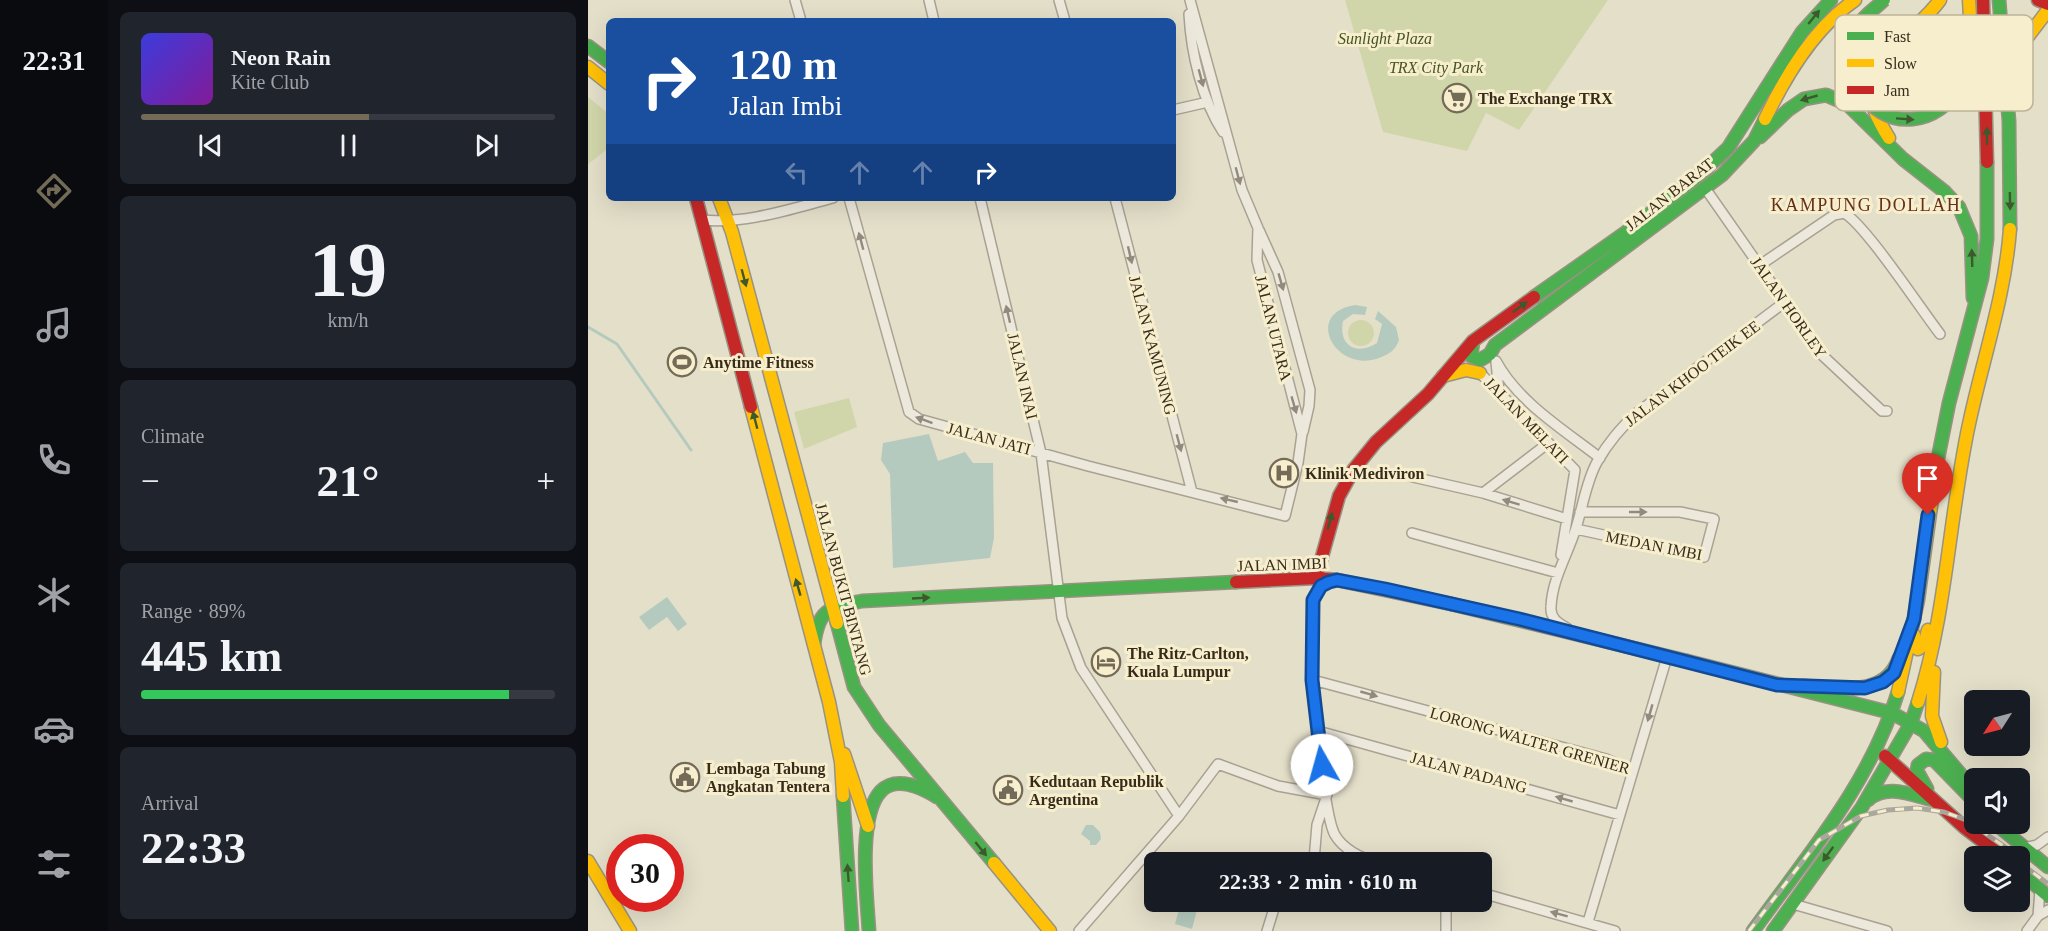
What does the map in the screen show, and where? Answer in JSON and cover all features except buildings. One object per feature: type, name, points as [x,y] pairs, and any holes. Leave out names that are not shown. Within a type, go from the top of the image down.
[{"type":"main road","name":"JALAN BARAT","points":[[1473,341],[1471,356],[1480,360],[1490,354],[1495,345],[1705,188],[1754,141],[1765,105],[1802,32],[1831,0]]},
{"type":"main road","name":"JALAN BARAT","points":[[1316,578],[1333,511],[1354,469],[1376,442],[1428,394],[1473,341],[1625,233],[1697,177],[1733,143],[1765,105],[1833,15],[1855,0]]},
{"type":"main road","points":[[1868,15],[1884,0]]},
{"type":"main road","points":[[1924,15],[1940,0]]},
{"type":"main road","points":[[1969,0],[1970,15]]},
{"type":"main road","points":[[1983,0],[1984,15]]},
{"type":"main road","points":[[1999,0],[2001,15]]},
{"type":"main road","points":[[2038,0],[2048,4]]},
{"type":"main road","points":[[2033,24],[2048,10]]},
{"type":"main road","points":[[588,46],[606,60]]},
{"type":"main road","points":[[588,67],[606,82]]},
{"type":"main road","points":[[1754,141],[1800,100],[1816,95],[1835,97]]},
{"type":"main road","points":[[1854,111],[1905,161],[1939,184],[1965,217],[1971,235],[1974,316]]},
{"type":"main road","points":[[1874,111],[1905,161]]},
{"type":"main road","points":[[1882,111],[1892,118],[1921,119],[1936,111]]},
{"type":"main road","points":[[1946,580],[1937,590],[1924,645],[1918,649],[1913,646],[1936,466],[1949,403],[1974,316],[1987,239],[1987,111]]},
{"type":"main road","points":[[1862,807],[1911,723],[1924,683],[1946,580],[1969,425],[2000,311],[2008,254],[2010,224],[2008,111]]},
{"type":"main road","points":[[2008,121],[2010,111]]},
{"type":"main road","points":[[697,201],[835,730],[841,762],[852,931]]},
{"type":"main road","name":"JALAN BUKIT BINTANG","points":[[720,201],[729,222],[854,687],[863,705],[1050,931]]},
{"type":"main road","points":[[1442,377],[1466,370],[1480,373]]},
{"type":"main road","name":"JALAN IMBI","points":[[832,608],[862,601],[1316,578],[1337,580],[1584,636],[1892,713],[1924,731],[1964,777]]},
{"type":"main road","points":[[1946,580],[1951,593],[1934,669],[1931,709],[1934,729],[1951,760]]},
{"type":"main road","points":[[1753,931],[1827,832],[1877,749],[1899,690],[1918,600]]},
{"type":"main road","points":[[814,644],[817,619],[824,610],[832,608]]},
{"type":"main road","points":[[1777,685],[1865,688],[1883,682],[1894,673],[1914,619]]},
{"type":"main road","points":[[1877,749],[1911,723]]},
{"type":"main road","points":[[835,730],[868,827]]},
{"type":"main road","points":[[1877,749],[1990,846]]},
{"type":"main road","points":[[1934,800],[1917,771],[1918,765],[1926,759],[1934,760],[1964,791]]},
{"type":"main road","points":[[869,931],[868,827],[877,797],[886,787],[909,784],[940,798]]},
{"type":"main road","points":[[1773,931],[1871,795],[1884,791],[1934,800]]},
{"type":"main road","points":[[2008,834],[2022,846]]},
{"type":"main road","points":[[2030,853],[2048,867]]},
{"type":"main road","points":[[588,861],[630,931]]},
{"type":"main road","points":[[2030,880],[2044,892]]},
{"type":"street","points":[[795,0],[800,18]]},
{"type":"street","points":[[928,0],[933,18]]},
{"type":"street","points":[[1059,0],[1064,18]]},
{"type":"street","name":"JALAN UTARA","points":[[1189,0],[1190,36],[1208,102],[1212,116],[1228,141]]},
{"type":"street","name":"JALAN UTARA","points":[[1189,0],[1242,190],[1258,228],[1257,260],[1302,434],[1298,463],[1285,516]]},
{"type":"street","points":[[1176,109],[1208,102]]},
{"type":"street","name":"JALAN HORLEY","points":[[1705,188],[1821,354],[1882,411],[1887,411]]},
{"type":"street","points":[[702,220],[729,222],[820,201]]},
{"type":"street","name":"JALAN JATI","points":[[850,201],[909,412],[919,419],[1041,453],[1285,516]]},
{"type":"street","name":"JALAN INAI","points":[[981,201],[1041,453],[1062,618],[1081,668],[1179,816]]},
{"type":"street","name":"JALAN KAMUNING","points":[[1116,201],[1192,492]]},
{"type":"street","points":[[1760,264],[1834,215],[1844,213],[1852,218],[1873,243],[1940,334]]},
{"type":"street","points":[[1258,228],[1278,272],[1310,390],[1309,406],[1302,434]]},
{"type":"street","name":"JALAN KHOO TEIK EE","points":[[1584,636],[1556,621],[1550,608],[1558,573],[1576,529],[1590,476],[1600,458],[1622,427],[1638,412],[1785,302]]},
{"type":"street","name":"JALAN MELATI","points":[[1495,345],[1496,361],[1512,383],[1552,421],[1600,458]]},
{"type":"street","points":[[1496,361],[1499,392]]},
{"type":"street","points":[[1480,373],[1512,383]]},
{"type":"street","name":"JALAN MELATI","points":[[1480,373],[1547,444],[1575,470],[1558,573]]},
{"type":"street","points":[[1483,493],[1547,444]]},
{"type":"street","points":[[1413,477],[1483,493],[1567,519]]},
{"type":"street","name":"MEDAN IMBI","points":[[1576,529],[1704,557],[1714,519],[1680,512],[1580,512]]},
{"type":"street","points":[[1412,533],[1558,573]]},
{"type":"street","points":[[1337,580],[1321,586],[1313,600],[1312,680],[1332,828],[1342,844],[1357,852]]},
{"type":"street","name":"LORONG WALTER GRENIER","points":[[1312,680],[1606,759],[1633,771],[1667,657]]},
{"type":"street","name":"JALAN PADANG","points":[[1318,731],[1620,815]]},
{"type":"street","points":[[1079,931],[1094,910],[1179,816],[1218,764],[1278,786],[1327,795]]},
{"type":"street","points":[[1588,922],[1633,771]]},
{"type":"street","points":[[1316,852],[1317,825],[1327,795]]},
{"type":"street","points":[[2030,847],[2037,845],[2048,837]]},
{"type":"street","points":[[2027,931],[2038,916],[2044,892]]},
{"type":"street","points":[[1492,896],[1615,931]]},
{"type":"street","points":[[1792,904],[1887,931]]},
{"type":"street","points":[[2038,916],[2048,910]]},
{"type":"street","points":[[1267,931],[1273,912]]},
{"type":"street","points":[[1446,912],[1446,931]]},
{"type":"green space","name":"TRX City Park","points":[[1345,0],[1608,0],[1519,130],[1486,113],[1467,151],[1383,132]]},
{"type":"green space","points":[[588,97],[606,112],[606,150],[588,164]]},
{"type":"green space","points":[[1361,320],[1370,324],[1374,333],[1370,342],[1361,346],[1352,342],[1348,333],[1352,324]]},
{"type":"green space","points":[[849,398],[857,427],[804,449],[794,412]]},
{"type":"shaded area","points":[[1355,305],[1367,307],[1365,315],[1353,314],[1343,321],[1343,337],[1346,342],[1363,349],[1377,343],[1382,324],[1375,319],[1378,311],[1396,327],[1399,340],[1391,352],[1379,358],[1363,361],[1349,358],[1338,350],[1328,330],[1331,319],[1339,310]]},
{"type":"shaded area","points":[[929,434],[938,461],[965,452],[973,463],[993,463],[994,538],[990,558],[893,568],[890,474],[881,460],[883,443]]},
{"type":"shaded area","points":[[667,597],[687,624],[678,631],[667,617],[649,630],[639,617]]},
{"type":"shaded area","points":[[1086,825],[1093,825],[1100,832],[1101,839],[1096,845],[1090,845],[1090,841],[1081,834]]},
{"type":"shaded area","points":[[1178,912],[1196,912],[1192,929],[1175,924]]},
{"type":"waterway","points":[[588,327],[617,344],[691,450]]},
{"type":"railway","points":[[1749,931],[1819,840],[1861,816],[1888,810],[1917,808],[1944,812],[1966,820],[2004,846]]},
{"type":"railway","points":[[2030,870],[2048,884]]},
{"type":"traffic: fast","points":[[1534,297],[1625,233],[1697,177],[1728,148],[1802,32],[1831,0]]},
{"type":"traffic: fast","points":[[1866,15],[1884,0]]},
{"type":"traffic: fast","points":[[1999,0],[2000,15]]},
{"type":"traffic: fast","points":[[588,46],[606,60]]},
{"type":"traffic: fast","points":[[1760,137],[1788,110],[1804,99],[1826,95],[1835,99]]},
{"type":"traffic: fast","points":[[1854,111],[1903,159],[1945,192],[1959,207],[1971,236],[1973,298]]},
{"type":"traffic: fast","points":[[1880,111],[1896,118],[1913,119],[1936,111]]},
{"type":"traffic: fast","points":[[2008,111],[2010,229]]},
{"type":"traffic: fast","points":[[1473,342],[1471,356],[1480,360],[1490,354],[1495,345],[1722,175],[1754,141],[1765,119]]},
{"type":"traffic: fast","points":[[1937,463],[1949,403],[1982,278],[1987,239],[1987,162]]},
{"type":"traffic: fast","points":[[814,644],[823,616],[834,608],[862,601],[1236,582]]},
{"type":"traffic: fast","points":[[837,623],[854,687],[879,725],[994,863]]},
{"type":"traffic: fast","points":[[1803,686],[1859,688],[1872,685],[1883,680],[1892,671],[1899,658]]},
{"type":"traffic: fast","points":[[1687,661],[1892,713],[1924,731],[1964,778]]},
{"type":"traffic: fast","points":[[1753,931],[1836,817],[1872,757],[1898,692]]},
{"type":"traffic: fast","points":[[1773,931],[1862,807],[1911,723],[1918,702]]},
{"type":"traffic: fast","points":[[1927,789],[1917,771],[1918,765],[1926,759],[1934,760],[1964,791]]},
{"type":"traffic: fast","points":[[869,931],[865,858],[869,819],[874,803],[887,786],[902,783],[917,787],[937,797]]},
{"type":"traffic: fast","points":[[1868,800],[1875,795],[1891,791],[1933,800]]},
{"type":"traffic: fast","points":[[843,796],[852,931]]},
{"type":"traffic: fast","points":[[2008,834],[2048,867]]},
{"type":"traffic: fast","points":[[2030,880],[2048,896]]},
{"type":"traffic: slow","points":[[1836,15],[1855,0]]},
{"type":"traffic: slow","points":[[1928,15],[1940,0]]},
{"type":"traffic: slow","points":[[1969,0],[1970,15]]},
{"type":"traffic: slow","points":[[2033,30],[2048,10]]},
{"type":"traffic: slow","points":[[1765,119],[1802,54],[1835,16]]},
{"type":"traffic: slow","points":[[588,67],[606,82]]},
{"type":"traffic: slow","points":[[1875,111],[1889,138]]},
{"type":"traffic: slow","points":[[720,201],[732,232],[837,623]]},
{"type":"traffic: slow","points":[[1918,702],[1928,668],[1942,598],[1962,459],[1999,303],[2010,229]]},
{"type":"traffic: slow","points":[[1443,376],[1466,370],[1480,373]]},
{"type":"traffic: slow","points":[[751,407],[829,702],[841,762],[843,796]]},
{"type":"traffic: slow","points":[[1898,692],[1918,600],[1937,463]]},
{"type":"traffic: slow","points":[[1451,604],[1687,661]]},
{"type":"traffic: slow","points":[[1914,635],[1913,646],[1918,649],[1924,645],[1928,630]]},
{"type":"traffic: slow","points":[[1934,672],[1932,716],[1941,742]]},
{"type":"traffic: slow","points":[[844,754],[868,826]]},
{"type":"traffic: slow","points":[[588,861],[630,931]]},
{"type":"traffic: slow","points":[[994,863],[1050,931]]},
{"type":"traffic: jam","points":[[1983,0],[1983,15]]},
{"type":"traffic: jam","points":[[2038,0],[2048,4]]},
{"type":"traffic: jam","points":[[1986,111],[1987,162]]},
{"type":"traffic: jam","points":[[697,201],[751,407]]},
{"type":"traffic: jam","points":[[1316,578],[1339,496],[1354,469],[1376,442],[1428,394],[1473,341],[1534,297]]},
{"type":"traffic: jam","points":[[1236,582],[1316,578],[1337,580],[1451,604]]},
{"type":"traffic: jam","points":[[1885,756],[1965,828],[1989,846]]},
{"type":"place","name":"The Exchange TRX","points":[[1457,98]]},
{"type":"place","name":"Anytime Fitness","points":[[682,362]]},
{"type":"place","name":"Klinik Mediviron","points":[[1284,473]]},
{"type":"place","name":"The Ritz-Carlton, Kuala Lumpur","points":[[1106,662]]},
{"type":"place","name":"Lembaga Tabung Angkatan Tentera","points":[[685,777]]},
{"type":"place","name":"Kedutaan Republik Argentina","points":[[1008,790]]},
{"type":"district","name":"KAMPUNG DOLLAH","points":[[1866,205]]},
{"type":"route","points":[[1322,765],[1312,680],[1313,600],[1321,586],[1329,582],[1337,580],[1385,589],[1519,619],[1777,685],[1865,688],[1883,682],[1894,673],[1914,619],[1928,515]]},
{"type":"park label","name":"Sunlight Plaza","points":[[1385,38]]}]
